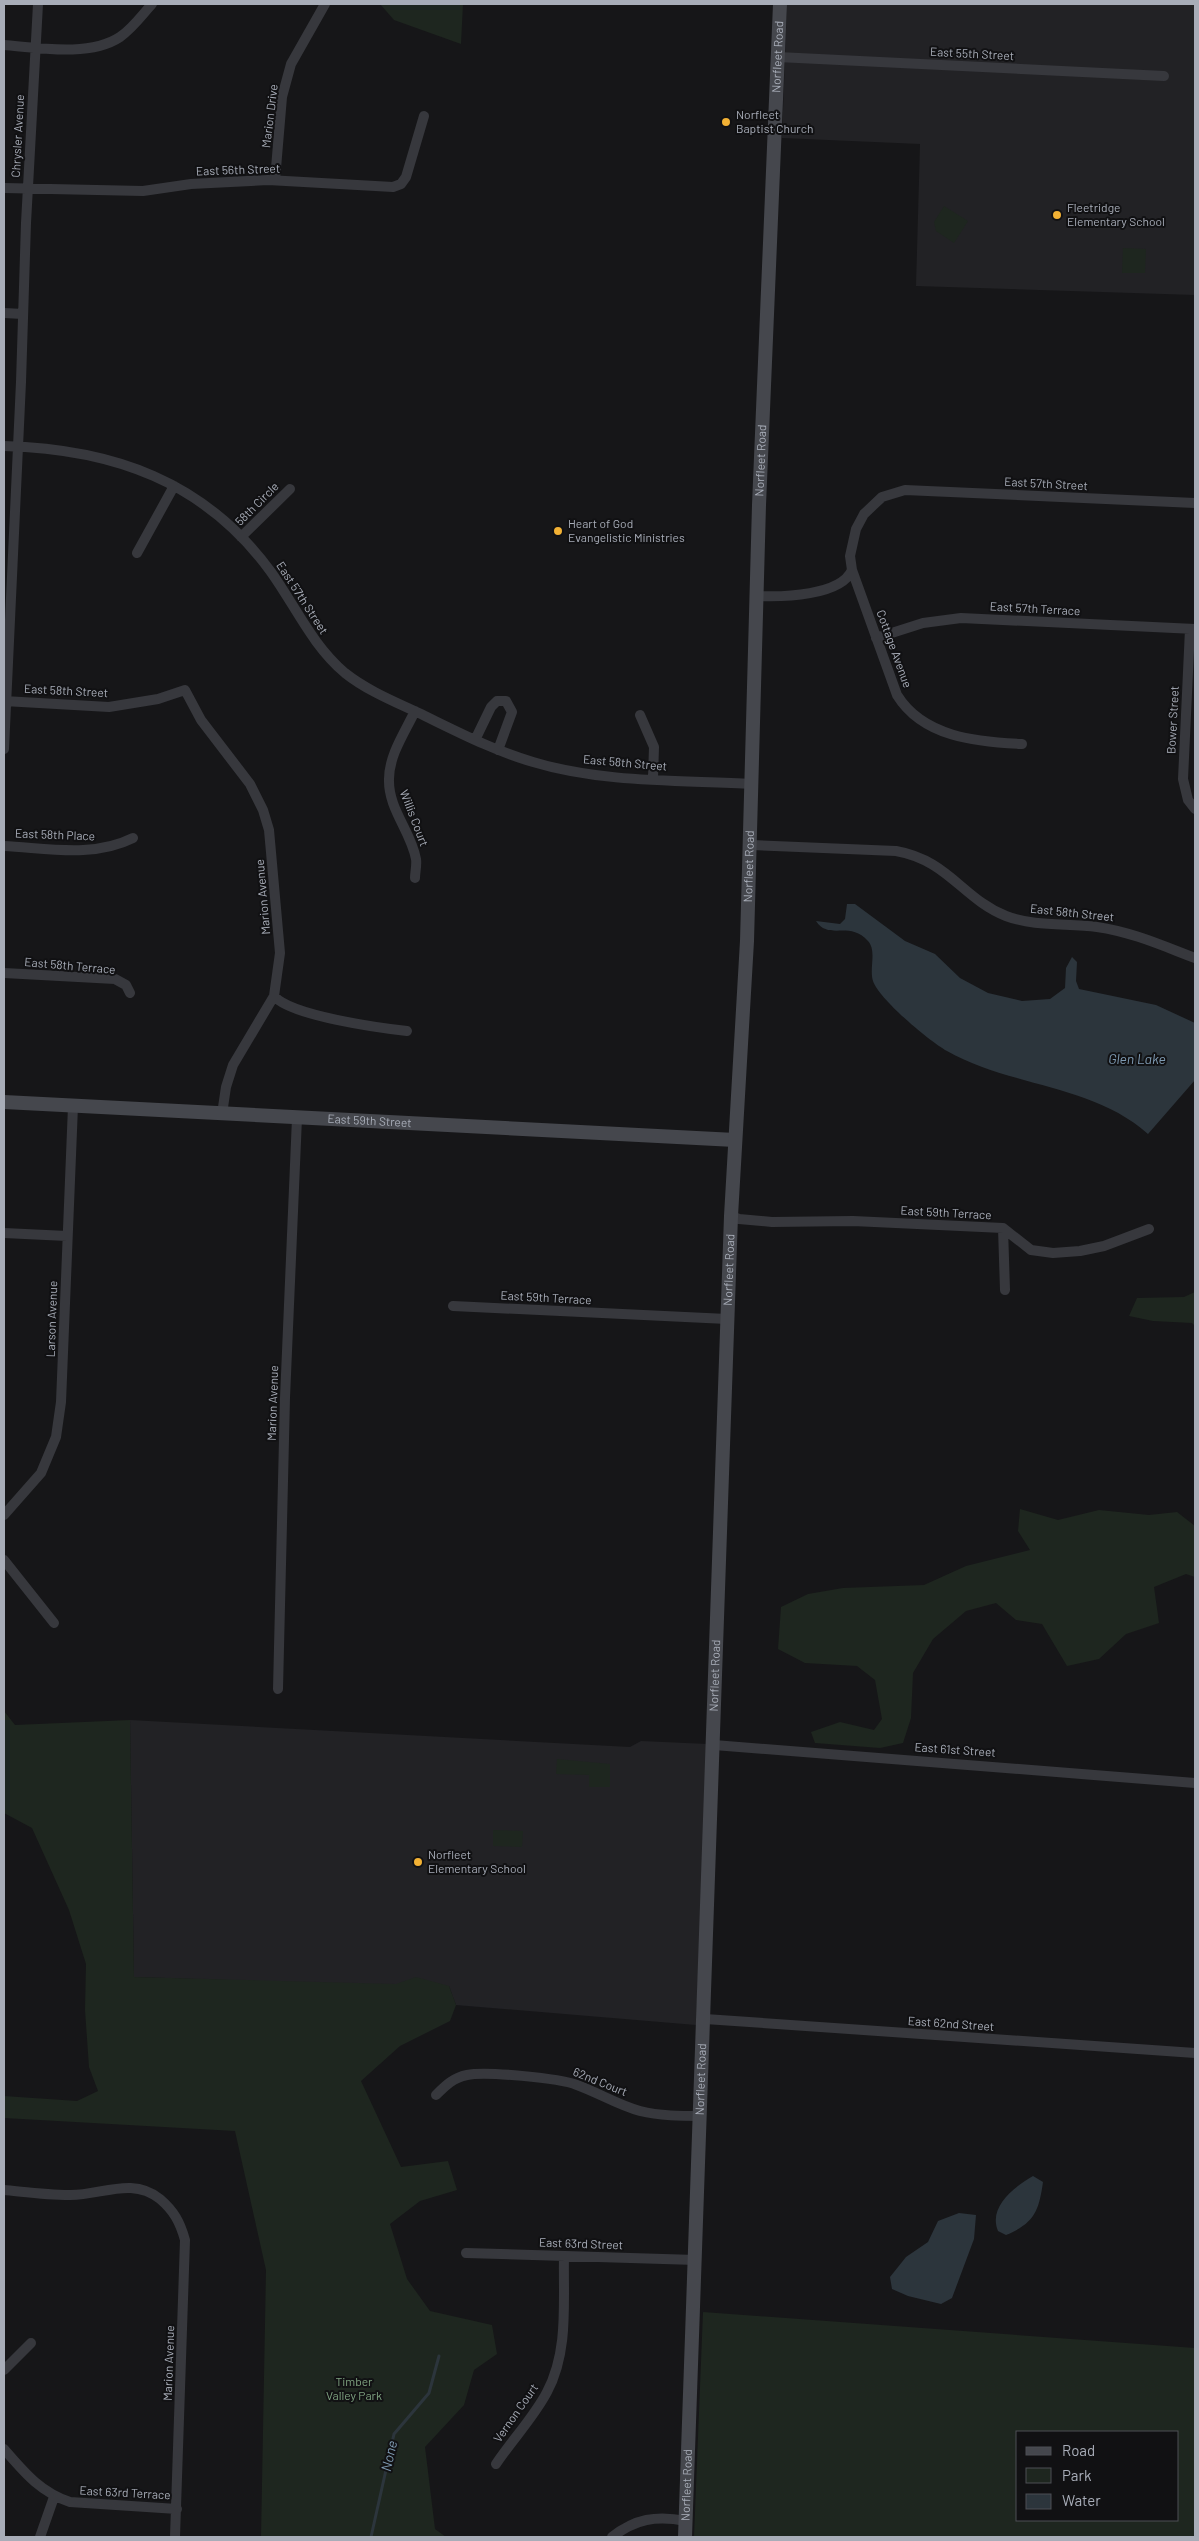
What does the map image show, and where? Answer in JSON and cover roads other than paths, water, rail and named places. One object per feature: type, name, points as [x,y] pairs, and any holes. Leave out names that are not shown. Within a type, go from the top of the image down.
[{"type":"street","name":"Chrysler Avenue","points":[[4,749],[8,572],[18,446],[28,190],[38,4]]},
{"type":"street","points":[[4,45],[96,48],[120,37],[132,27],[152,4]]},
{"type":"street","name":"Marion Drive","points":[[275,180],[282,97],[291,64],[325,4]]},
{"type":"street","name":"Norfleet Road","points":[[685,2537],[714,1745],[727,1319],[735,1140],[748,941],[759,505],[780,4]]},
{"type":"street","name":"East 55th Street","points":[[778,57],[1164,76]]},
{"type":"street","name":"East 56th Street","points":[[4,188],[143,191],[191,184],[275,180],[393,187],[401,184],[406,177],[424,116]]},
{"type":"street","points":[[4,313],[23,314]]},
{"type":"street","name":"East 57th Street","points":[[4,446],[52,448],[107,459],[145,472],[174,486],[218,516],[242,537],[282,587],[309,634],[333,662],[362,684],[415,711]]},
{"type":"street","points":[[137,553],[174,486]]},
{"type":"street","name":"58th Circle","points":[[242,537],[290,489]]},
{"type":"street","name":"East 57th Street","points":[[895,493],[905,490],[1195,503]]},
{"type":"street","name":"Cottage Avenue","points":[[895,493],[882,497],[864,514],[856,529],[850,556],[852,570],[897,695],[904,706],[917,719],[934,728],[965,738],[992,743],[1022,744]]},
{"type":"street","points":[[758,596],[784,598],[814,593],[849,577],[852,570]]},
{"type":"street","name":"East 57th Terrace","points":[[876,638],[923,623],[961,618],[1193,629]]},
{"type":"street","name":"Bower Street","points":[[1193,629],[1183,779],[1188,800],[1195,809]]},
{"type":"street","name":"East 58th Street","points":[[5,701],[109,707],[158,699],[186,690]]},
{"type":"street","name":"Marion Avenue","points":[[186,690],[201,720],[235,761],[250,784],[269,830],[280,953],[274,996],[233,1065],[226,1087],[222,1114]]},
{"type":"street","points":[[475,740],[491,706],[497,701],[506,701],[512,712],[498,750]]},
{"type":"street","name":"East 58th Street","points":[[415,711],[498,750],[533,763],[569,771],[752,784]]},
{"type":"street","name":"Willis Court","points":[[415,711],[395,752],[389,779],[395,809],[413,848],[416,860],[415,878]]},
{"type":"street","points":[[640,715],[654,747],[653,778]]},
{"type":"street","name":"East 58th Place","points":[[4,846],[95,851],[115,847],[133,838]]},
{"type":"street","name":"East 58th Street","points":[[750,845],[896,851],[912,854],[935,864],[993,909],[1008,916],[1032,922],[1097,927],[1130,933],[1195,958]]},
{"type":"street","name":"East 58th Terrace","points":[[4,973],[115,979],[126,985],[130,993]]},
{"type":"street","points":[[274,996],[294,1007],[340,1021],[407,1032]]},
{"type":"street","name":"East 59th Street","points":[[4,1102],[735,1140]]},
{"type":"street","name":"Larson Avenue","points":[[4,1515],[41,1472],[56,1437],[61,1402],[73,1106]]},
{"type":"street","name":"Marion Avenue","points":[[278,1689],[285,1398],[298,1118]]},
{"type":"street","name":"East 59th Terrace","points":[[731,1216],[739,1219],[772,1222],[853,1221],[1003,1228],[1031,1250],[1053,1253],[1080,1251],[1104,1246],[1149,1229]]},
{"type":"street","points":[[1003,1228],[1005,1290]]},
{"type":"street","points":[[4,1233],[67,1236]]},
{"type":"street","name":"East 59th Terrace","points":[[453,1306],[727,1319]]},
{"type":"street","points":[[4,1560],[54,1623]]},
{"type":"street","name":"East 61st Street","points":[[714,1745],[1195,1783]]},
{"type":"street","name":"East 62nd Street","points":[[704,2019],[1195,2052]]},
{"type":"street","name":"62nd Court","points":[[436,2095],[450,2081],[468,2074],[553,2078],[577,2084],[618,2104],[641,2111],[672,2116],[701,2116]]},
{"type":"street","name":"Marion Avenue","points":[[4,2190],[69,2196],[136,2187],[159,2198],[171,2209],[180,2224],[185,2240],[175,2537]]},
{"type":"street","name":"East 63rd Street","points":[[466,2253],[696,2260]]},
{"type":"street","name":"Vernon Court","points":[[496,2464],[547,2392],[557,2370],[563,2336],[564,2256]]},
{"type":"street","points":[[4,2370],[31,2343]]},
{"type":"street","name":"East 63rd Terrace","points":[[4,2448],[30,2479],[54,2497],[83,2504],[177,2509]]},
{"type":"street","points":[[40,2537],[54,2497]]},
{"type":"street","points":[[612,2537],[626,2526],[645,2519],[666,2517],[686,2521]]},
{"type":"water","name":"Glen Lake","points":[[847,904],[855,904],[905,941],[935,954],[960,978],[988,993],[1022,1001],[1050,999],[1065,988],[1066,968],[1072,957],[1077,962],[1076,981],[1079,989],[1156,1005],[1195,1023],[1195,1080],[1148,1134],[1126,1118],[1102,1105],[1076,1095],[971,1063],[947,1051],[906,1019],[877,989],[872,976],[872,950],[868,941],[854,932],[827,930],[816,921],[840,924],[845,919]]},
{"type":"water","points":[[1033,2176],[1043,2182],[1040,2200],[1034,2214],[1023,2226],[1006,2235],[998,2231],[996,2222],[1000,2206],[1011,2192]]},
{"type":"water","points":[[959,2213],[976,2215],[974,2239],[952,2298],[941,2304],[908,2296],[892,2289],[890,2277],[906,2257],[928,2242],[938,2221]]},
{"type":"waterway","name":"None","points":[[371,2537],[394,2434],[429,2393],[439,2356]]},
{"type":"place","name":"Norfleet Baptist Church","points":[[726,122]]},
{"type":"place","name":"Fleetridge Elementary School","points":[[1057,215]]},
{"type":"place","name":"Heart of God Evangelistic Ministries","points":[[558,531]]},
{"type":"place","name":"Norfleet Elementary School","points":[[418,1862]]},
{"type":"park label","name":"Timber Valley Park","points":[[354,2389]]}]
